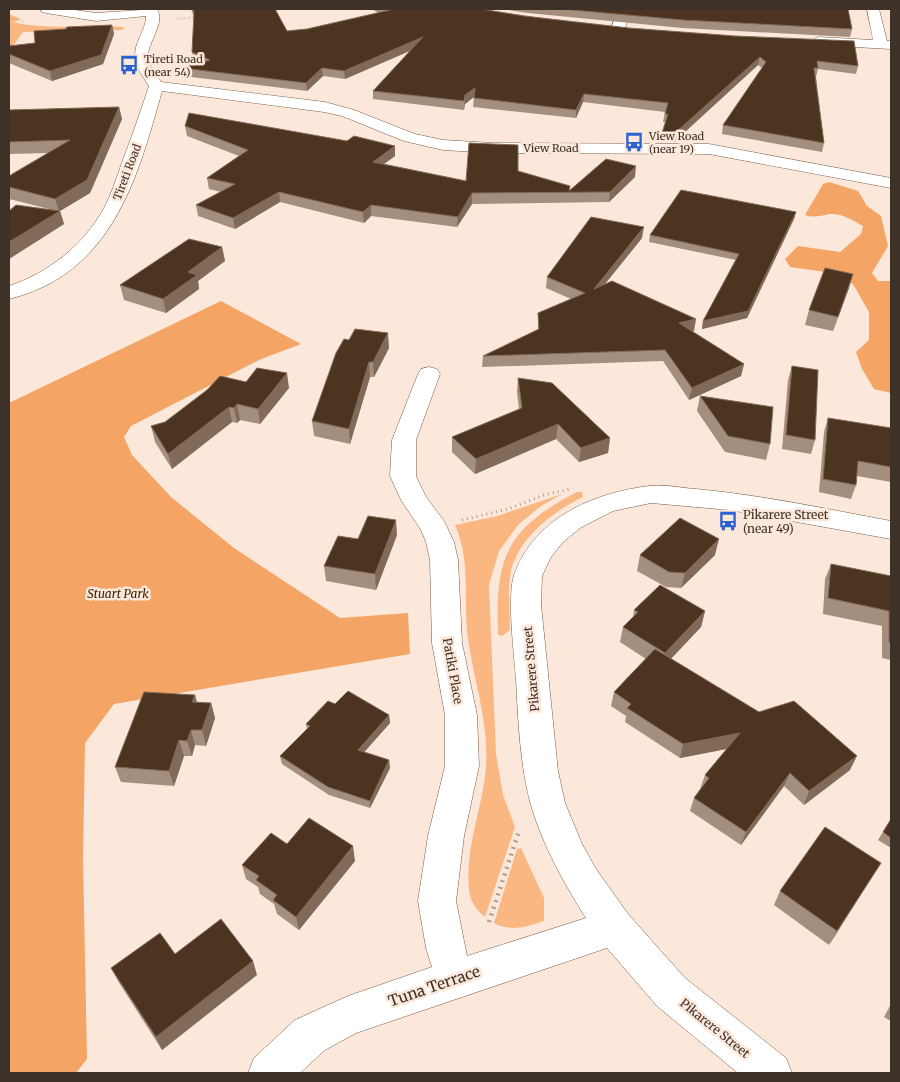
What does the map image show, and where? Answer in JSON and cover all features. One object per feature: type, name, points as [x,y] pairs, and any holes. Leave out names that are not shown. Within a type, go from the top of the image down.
[{"type":"street","points":[[46,9],[96,16],[152,11],[153,21],[141,50],[140,60],[156,86]]},
{"type":"street","points":[[625,9],[613,27],[636,29]]},
{"type":"street","points":[[809,41],[886,44],[873,9]]},
{"type":"street","name":"View Road","points":[[156,86],[326,107],[348,113],[410,138],[443,145],[469,148],[709,149],[891,183]]},
{"type":"street","name":"Tireti Road","points":[[9,292],[45,277],[68,262],[97,232],[111,212],[140,139],[156,86]]},
{"type":"street","name":"Patiki Place","points":[[429,374],[404,440],[403,476],[414,500],[434,528],[440,542],[444,560],[447,643],[461,715],[462,766],[446,836],[437,901],[445,948],[456,978]]},
{"type":"street","name":"Pikarere Street","points":[[771,1073],[671,992],[614,927],[583,881],[567,852],[548,803],[543,779],[533,699],[526,605],[528,576],[539,554],[552,536],[570,522],[605,504],[651,494],[730,501],[891,530]]},
{"type":"street","name":"Tuna Terrace","points":[[269,1073],[310,1035],[333,1024],[383,1003],[614,927]]},
{"type":"path","points":[[263,11],[283,9]]},
{"type":"path","points":[[152,11],[167,12],[170,19],[198,17]]},
{"type":"path","points":[[9,18],[17,20]]},
{"type":"path","points":[[452,523],[508,509],[561,490],[579,488]]},
{"type":"path","points":[[489,922],[519,831]]},
{"type":"shaded area","points":[[9,14],[21,19],[13,22],[27,25],[125,27],[122,30],[23,32],[9,52]]},
{"type":"shaded area","points":[[577,492],[582,492],[583,497],[539,526],[515,559],[510,578],[510,630],[502,636],[498,635],[499,585],[503,565],[510,548],[520,533],[534,519]]},
{"type":"shaded area","points":[[562,494],[541,506],[518,525],[499,551],[489,585],[496,754],[503,795],[515,827],[485,917],[472,901],[468,875],[471,847],[485,777],[486,743],[482,710],[467,630],[463,554],[455,525],[497,516]]},
{"type":"shaded area","points":[[521,848],[544,898],[544,921],[525,927],[512,928],[500,926],[494,923],[517,849]]},
{"type":"green space","points":[[829,182],[858,191],[867,206],[881,216],[888,246],[872,273],[878,281],[891,281],[891,393],[874,389],[862,369],[856,352],[869,340],[869,312],[853,284],[833,273],[790,267],[785,259],[798,246],[840,252],[861,234],[863,226],[843,216],[829,214],[814,217],[805,215],[823,184]]},
{"type":"green space","name":"Stuart Park","points":[[221,301],[301,344],[259,360],[131,426],[124,437],[132,455],[171,497],[234,548],[340,618],[408,613],[410,654],[114,704],[85,743],[83,858],[87,1059],[76,1073],[9,1073],[9,403]]},
{"type":"building","points":[[193,9],[275,9],[287,31],[307,29],[390,10],[387,9],[481,9],[629,28],[735,36],[854,41],[858,66],[817,61],[818,68],[814,68],[824,143],[723,125],[766,62],[760,57],[675,133],[662,133],[668,114],[665,114],[668,103],[584,94],[576,110],[474,98],[475,88],[465,95],[464,101],[373,91],[423,37],[344,71],[322,68],[306,83],[182,68],[210,60],[192,52]]},
{"type":"building","points":[[561,9],[848,9],[852,29],[683,20]]},
{"type":"building","points":[[112,25],[101,55],[50,71],[9,54],[9,46],[35,43],[34,31]]},
{"type":"building","points":[[119,107],[87,180],[55,199],[9,187],[9,176],[70,140],[9,142],[9,110]]},
{"type":"building","points":[[189,113],[347,141],[354,136],[395,146],[373,162],[466,181],[469,143],[518,145],[518,171],[570,186],[569,191],[606,159],[636,166],[610,192],[472,193],[458,217],[371,205],[363,212],[279,192],[233,218],[196,205],[235,184],[207,178],[248,150],[185,126]]},
{"type":"building","points":[[681,190],[796,212],[748,311],[703,321],[739,254],[650,235]]},
{"type":"building","points":[[16,205],[60,211],[9,242],[9,211]]},
{"type":"building","points":[[591,217],[644,227],[594,289],[612,281],[696,319],[679,323],[744,364],[692,388],[665,350],[483,356],[539,329],[538,313],[585,293],[547,277]]},
{"type":"building","points":[[189,239],[222,247],[188,272],[197,275],[163,299],[120,285]]},
{"type":"building","points":[[825,268],[853,274],[838,317],[809,310]]},
{"type":"building","points":[[355,329],[388,333],[373,362],[369,362],[349,429],[312,421],[336,353],[344,339],[349,340]]},
{"type":"building","points":[[792,366],[818,370],[815,440],[786,435]]},
{"type":"building","points":[[257,368],[287,373],[258,409],[237,404],[234,408],[229,407],[168,454],[151,426],[165,422],[207,390],[220,376],[246,382]]},
{"type":"building","points":[[518,378],[552,383],[610,438],[581,448],[558,424],[476,459],[452,437],[522,408]]},
{"type":"building","points":[[700,396],[773,407],[770,444],[728,436]]},
{"type":"building","points":[[828,418],[891,428],[891,467],[858,461],[856,485],[823,479]]},
{"type":"building","points":[[368,516],[396,520],[375,574],[324,566],[338,536],[358,539]]},
{"type":"building","points":[[680,518],[719,539],[685,573],[669,572],[640,555]]},
{"type":"building","points":[[831,564],[891,576],[891,643],[889,642],[889,611],[828,598]]},
{"type":"building","points":[[660,585],[705,611],[665,653],[623,627],[638,612],[634,610]]},
{"type":"building","points":[[655,649],[759,712],[794,701],[857,756],[809,791],[790,773],[746,832],[694,798],[709,778],[705,775],[740,733],[683,744],[627,708],[631,704],[614,692]]},
{"type":"building","points":[[348,691],[389,715],[358,750],[389,760],[370,801],[328,787],[280,756],[310,726],[306,724],[328,701],[335,704]]},
{"type":"building","points":[[144,692],[195,695],[192,702],[211,703],[202,730],[191,730],[187,741],[179,740],[169,771],[115,767]]},
{"type":"building","points":[[309,818],[353,846],[296,917],[273,900],[277,895],[256,880],[259,876],[242,865],[271,833],[287,844]]},
{"type":"building","points":[[891,819],[891,838],[883,832]]},
{"type":"building","points":[[825,827],[881,863],[837,931],[780,891]]},
{"type":"building","points":[[221,919],[253,961],[156,1037],[111,968],[160,933],[175,954]]},
{"type":"place","name":"Tireti Road (near 54)","points":[[129,65]]},
{"type":"place","name":"View Road (near 19)","points":[[634,142]]},
{"type":"place","name":"Pikarere Street (near 49)","points":[[728,521]]}]
